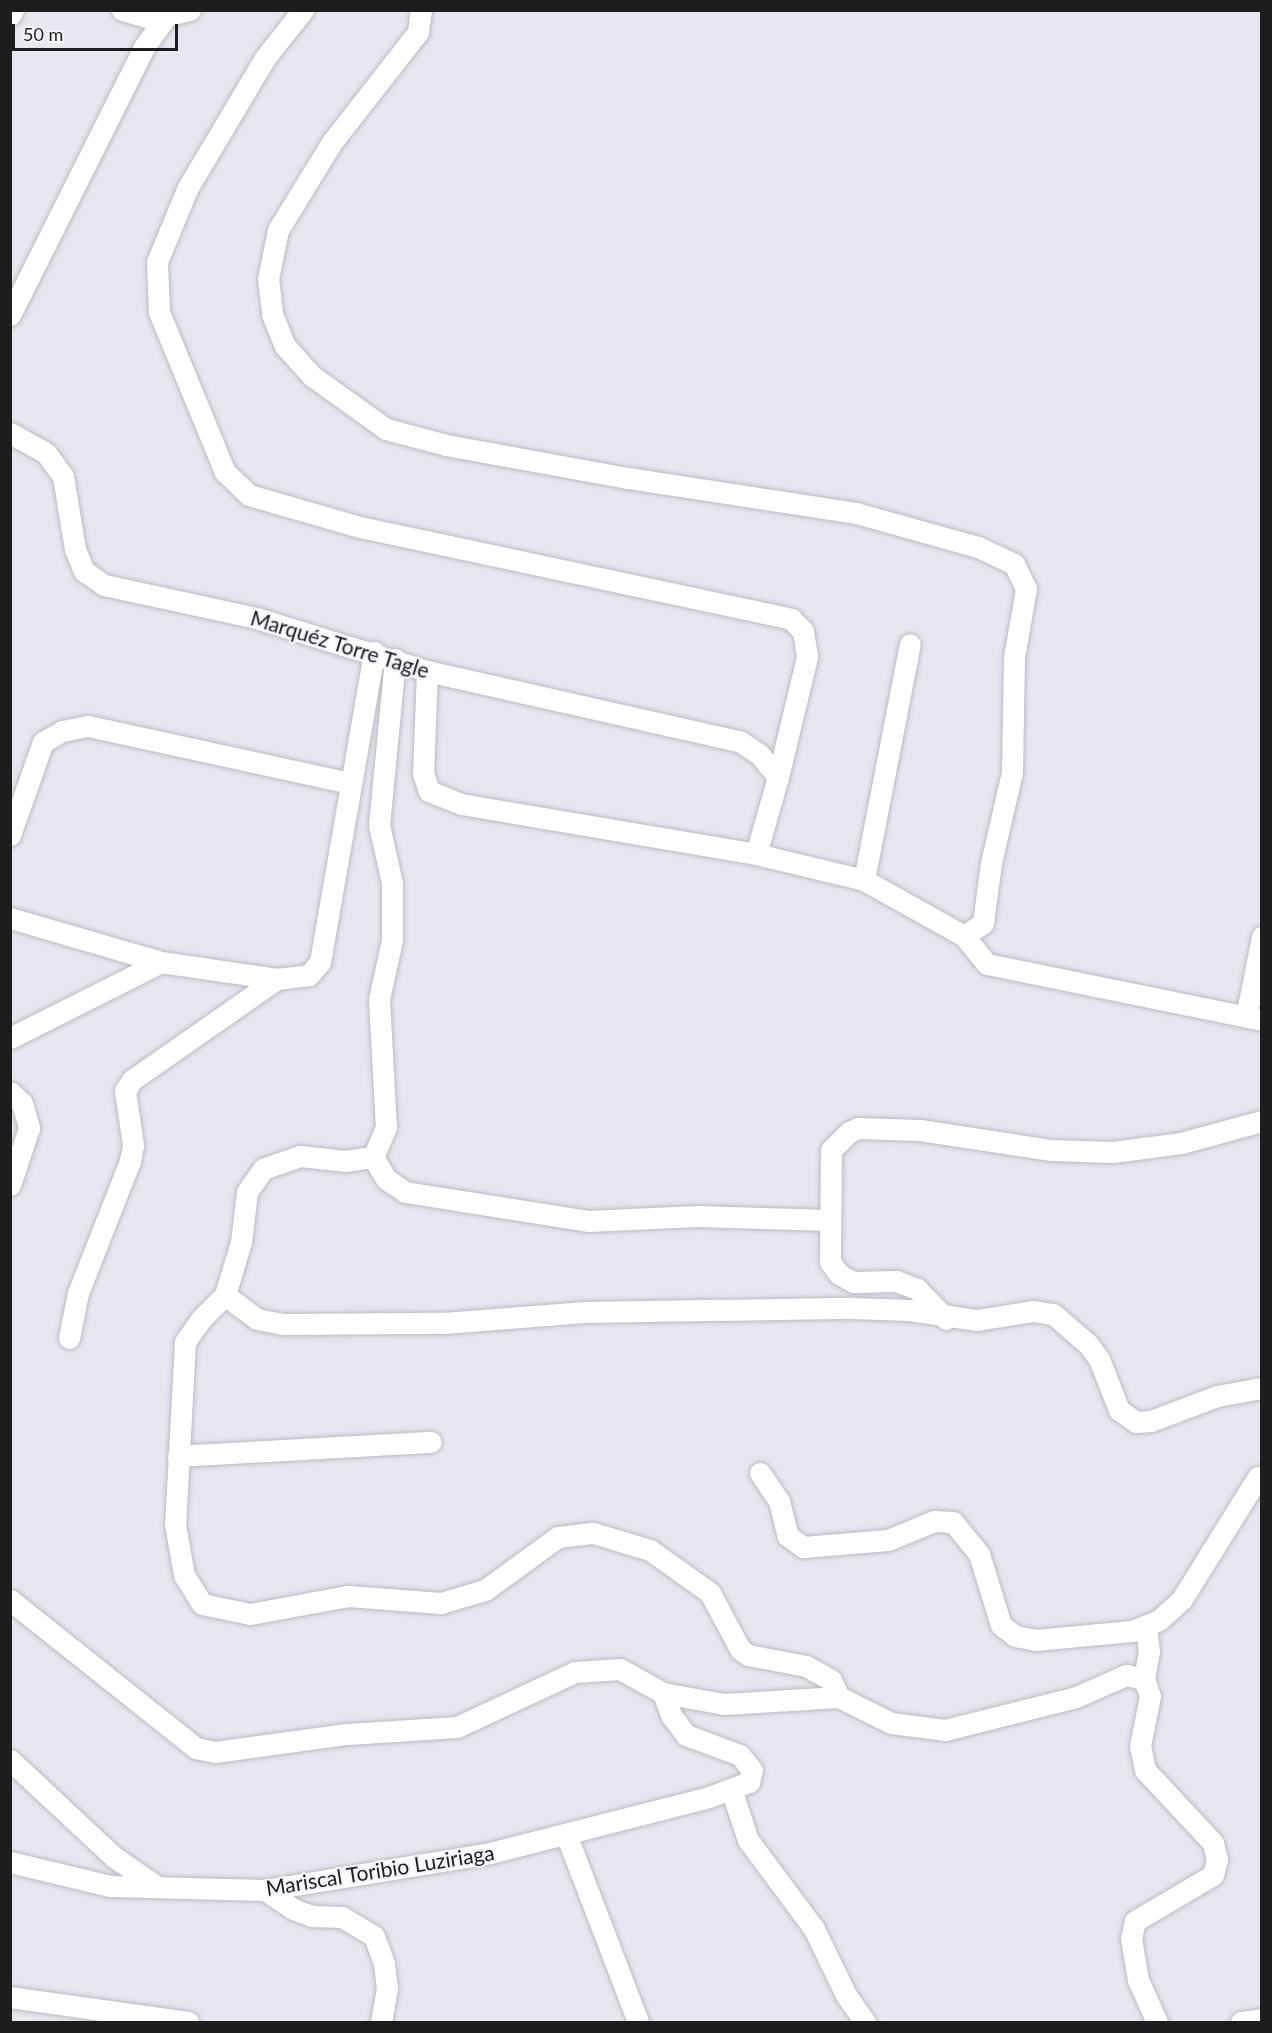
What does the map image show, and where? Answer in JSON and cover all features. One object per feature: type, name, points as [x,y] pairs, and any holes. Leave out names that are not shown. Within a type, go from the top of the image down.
[{"type":"street","points":[[10,15],[13,10]]},
{"type":"street","points":[[122,10],[141,17],[165,18],[190,10]]},
{"type":"street","points":[[303,10],[265,58],[188,187],[157,262],[159,312],[225,471],[249,495],[360,527],[791,619],[803,631],[807,657],[756,854]]},
{"type":"street","points":[[421,10],[418,32],[332,142],[278,230],[268,279],[272,314],[285,346],[312,376],[386,429],[446,445],[628,478],[856,513],[978,547],[1014,564],[1026,589],[1014,657],[1012,772],[991,863],[983,923],[964,936]]},
{"type":"street","points":[[10,315],[144,47],[165,18]]},
{"type":"street","name":"Marquéz Torre Tagle","points":[[10,433],[46,453],[63,476],[75,549],[84,571],[104,585],[256,618],[374,652],[427,671],[741,742],[760,755],[777,777]]},
{"type":"street","points":[[864,880],[910,644]]},
{"type":"street","points":[[10,918],[161,962],[276,979],[309,975],[321,962],[374,652]]},
{"type":"street","points":[[373,1157],[386,1127],[379,999],[392,940],[392,883],[379,825],[396,659]]},
{"type":"street","points":[[427,671],[423,773],[429,790],[461,804],[756,854],[864,880],[964,936],[987,964],[1254,1018],[1262,937]]},
{"type":"street","points":[[10,835],[43,742],[62,731],[88,726],[350,783]]},
{"type":"street","points":[[10,1038],[161,962]]},
{"type":"street","points":[[69,1338],[78,1293],[130,1161],[133,1145],[125,1091],[132,1080],[276,979]]},
{"type":"street","points":[[10,1092],[22,1103],[29,1128],[10,1185]]},
{"type":"street","points":[[946,1318],[928,1296],[907,1284],[861,1284],[839,1274],[828,1254],[831,1150],[858,1128],[953,1133],[1051,1150],[1113,1152],[1181,1143],[1262,1121]]},
{"type":"street","points":[[373,1157],[346,1161],[300,1156],[263,1169],[247,1192],[241,1242],[225,1295],[201,1319],[185,1342],[178,1456],[177,1534],[184,1575],[202,1604],[250,1614],[348,1596],[441,1603],[485,1590],[558,1537],[592,1533],[650,1550],[710,1593],[740,1649],[748,1654],[806,1666],[831,1680],[839,1697]]},
{"type":"street","points":[[373,1157],[386,1179],[405,1192],[588,1221],[697,1216],[828,1220]]},
{"type":"street","points":[[225,1295],[257,1319],[282,1324],[444,1323],[585,1312],[852,1308],[909,1310],[946,1318],[977,1320],[1033,1311],[1053,1314],[1088,1344],[1099,1359],[1119,1410],[1136,1422],[1151,1421],[1217,1396],[1262,1388]]},
{"type":"street","points":[[178,1456],[431,1442]]},
{"type":"street","points":[[760,1473],[779,1501],[788,1536],[803,1547],[888,1540],[934,1521],[953,1522],[979,1554],[997,1618],[1015,1636],[1035,1640],[1077,1638],[1146,1627],[1182,1599],[1258,1476]]},
{"type":"street","points":[[10,1600],[196,1748],[215,1752],[347,1734],[457,1727],[574,1672],[620,1669],[663,1693],[724,1704],[839,1697],[891,1723],[945,1730],[1076,1697],[1126,1675],[1144,1679]]},
{"type":"street","points":[[1146,1627],[1149,1652],[1144,1679],[1150,1696],[1140,1746],[1145,1770],[1213,1843],[1217,1859],[1213,1875],[1135,1921],[1131,1938],[1138,1980],[1157,2022]]},
{"type":"street","name":"Mariscal Toribio Luziriaga","points":[[10,1862],[110,1886],[265,1890],[437,1865],[566,1834],[731,1789],[749,1782],[752,1770],[740,1755],[686,1735],[671,1714],[663,1693]]},
{"type":"street","points":[[10,1760],[114,1857],[156,1886]]},
{"type":"street","points":[[731,1789],[748,1840],[814,1929],[846,1995],[865,2022]]},
{"type":"street","points":[[566,1834],[638,2022]]},
{"type":"street","points":[[265,1890],[293,1909],[312,1916],[342,1917],[374,1936],[384,1964],[387,1988],[381,2022]]},
{"type":"street","points":[[10,1997],[188,2022]]},
{"type":"street","points":[[1240,2022],[1262,2019]]}]
